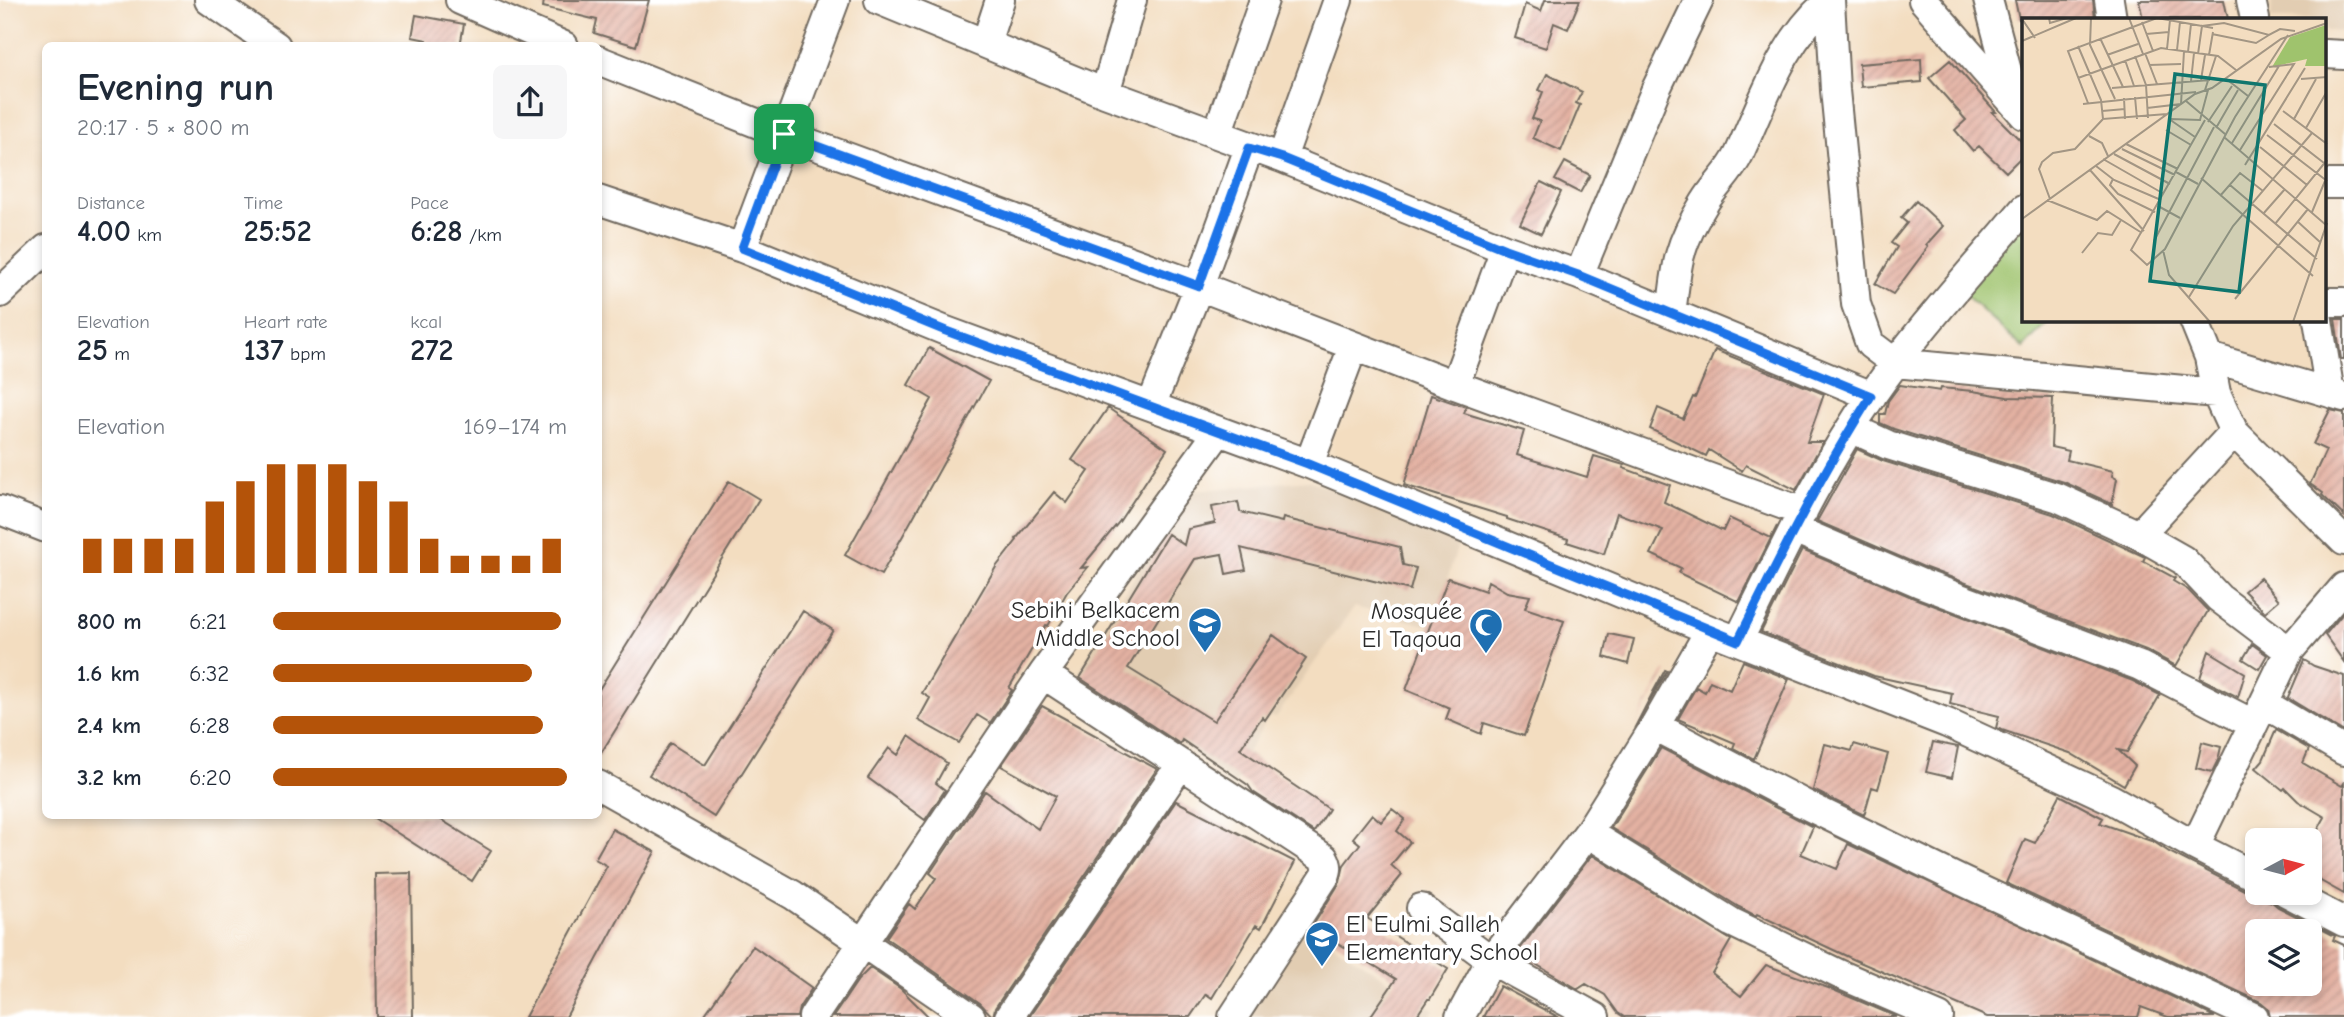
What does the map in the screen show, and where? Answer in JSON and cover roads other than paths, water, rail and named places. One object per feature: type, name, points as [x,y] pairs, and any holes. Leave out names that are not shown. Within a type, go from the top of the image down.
[{"type":"street","points":[[209,0],[270,42]]},
{"type":"street","points":[[460,0],[555,42]]},
{"type":"street","points":[[742,248],[835,0]]},
{"type":"street","points":[[879,0],[916,7],[986,43],[1105,93],[1282,158],[1505,249],[1578,275],[1871,396]]},
{"type":"street","points":[[986,43],[1000,0]]},
{"type":"street","points":[[1105,93],[1132,0]]},
{"type":"street","points":[[1217,134],[1264,0]]},
{"type":"street","points":[[1282,158],[1338,0]]},
{"type":"street","points":[[1578,275],[1656,89],[1699,0]]},
{"type":"street","points":[[1671,313],[1680,254],[1695,218],[1738,156],[1777,69],[1798,32],[1830,0]]},
{"type":"street","points":[[1830,0],[1835,90],[1856,304],[1870,344],[1895,363],[2216,393]]},
{"type":"street","points":[[1988,0],[2021,108]]},
{"type":"street","points":[[2109,0],[2112,18]]},
{"type":"street","points":[[2251,0],[2255,18]]},
{"type":"street","points":[[1936,3],[2021,108]]},
{"type":"street","points":[[2326,54],[2344,55]]},
{"type":"street","points":[[602,62],[784,134],[1199,286],[1455,385],[1798,521],[1920,583],[2140,666],[2344,751]]},
{"type":"street","points":[[1151,406],[1199,286],[1249,148]]},
{"type":"street","points":[[2326,184],[2344,184]]},
{"type":"street","points":[[602,201],[742,248],[946,331],[1308,464],[1710,630],[1959,728],[2111,799],[2245,871]]},
{"type":"street","points":[[1738,641],[1798,521],[1871,396],[1895,363],[2022,211]]},
{"type":"street","points":[[1455,385],[1505,249]]},
{"type":"street","points":[[0,293],[42,253]]},
{"type":"street","points":[[2326,302],[2344,302]]},
{"type":"street","points":[[2195,322],[2209,357],[2216,393],[2234,432],[2344,541]]},
{"type":"street","points":[[2319,322],[2337,395]]},
{"type":"street","points":[[1308,464],[1353,347]]},
{"type":"street","points":[[2209,357],[2337,395]]},
{"type":"street","points":[[1851,428],[1898,449],[2059,498],[2139,535],[2183,560],[2219,598],[2289,651]]},
{"type":"street","points":[[813,1017],[1043,674],[1219,431]]},
{"type":"street","points":[[2139,535],[2234,432]]},
{"type":"street","points":[[0,510],[42,526]]},
{"type":"street","points":[[2195,846],[2289,651],[2344,587]]},
{"type":"street","points":[[1460,1017],[1491,960],[1588,833],[1655,726],[1710,630]]},
{"type":"street","points":[[1043,674],[1324,858],[1327,863],[1325,876],[1233,1017]]},
{"type":"street","points":[[1655,726],[1802,803],[1962,881],[2254,1017]]},
{"type":"street","points":[[1009,1017],[1181,764]]},
{"type":"street","points":[[602,787],[793,895],[971,1017]]},
{"type":"street","points":[[1588,833],[1731,922],[1839,974],[1939,1017]]},
{"type":"street","points":[[2311,905],[2344,922]]},
{"type":"street","points":[[1421,908],[1491,960],[1595,1017]]},
{"type":"place","name":"Sebihi Belkacem Middle School","points":[[1205,654]]},
{"type":"place","name":"Mosquée El Taqoua","points":[[1486,655]]},
{"type":"place","name":"El Eulmi Salleh Elementary School","points":[[1322,968]]}]
